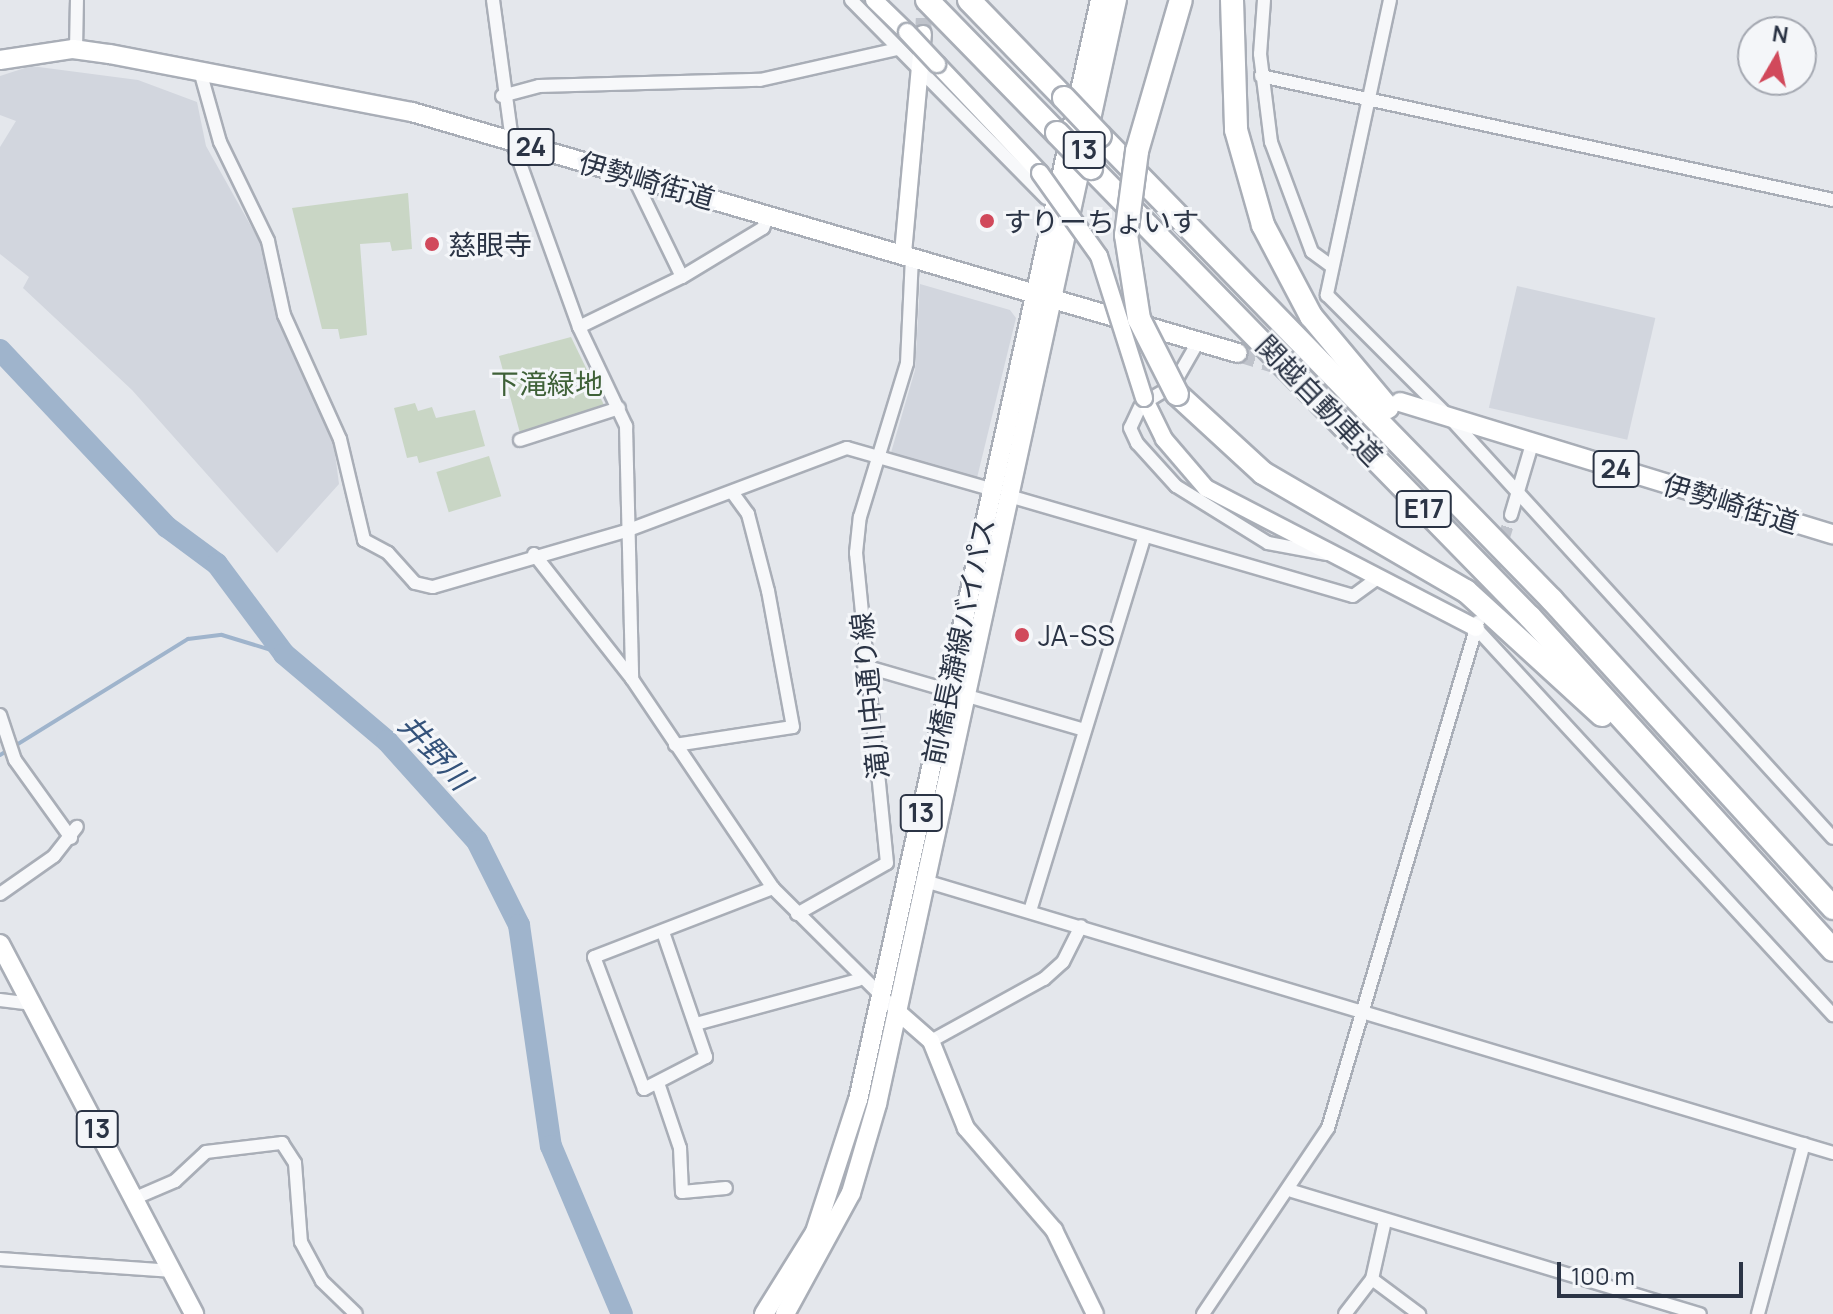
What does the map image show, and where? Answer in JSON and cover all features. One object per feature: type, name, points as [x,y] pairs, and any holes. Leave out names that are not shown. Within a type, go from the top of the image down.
[{"type":"highway","name":"関越自動車道","points":[[927,0],[1530,617],[1833,950]]},
{"type":"highway","name":"関越自動車道","points":[[969,0],[1552,600],[1833,908]]},
{"type":"highway","points":[[1181,0],[1137,151],[1126,235],[1139,319],[1158,395],[1263,473],[1466,591],[1751,857]]},
{"type":"highway","points":[[1232,0],[1236,130],[1277,259],[1339,354],[1508,534],[1552,600]]},
{"type":"main road","name":"前橋長瀞線バイパス","points":[[785,1314],[851,1193],[898,1012],[925,881],[990,489],[1100,0]]},
{"type":"main road","name":"前橋長瀞線バイパス","points":[[764,1314],[797,1266],[830,1190],[1009,496],[1117,0]]},
{"type":"main road","name":"伊勢崎街道","points":[[0,60],[76,50],[412,112],[1238,353]]},
{"type":"main road","name":"伊勢崎街道","points":[[1400,402],[1833,534]]},
{"type":"main road","name":"13","points":[[0,944],[194,1314]]},
{"type":"street","points":[[76,50],[77,0]]},
{"type":"street","points":[[493,0],[502,96],[512,141],[579,327],[626,426],[626,531],[632,679]]},
{"type":"street","points":[[851,0],[1046,198]]},
{"type":"street","points":[[874,0],[915,33],[937,64],[1040,173],[1099,256],[1158,395],[1164,439],[1206,488],[1326,554],[1477,625],[1833,1015]]},
{"type":"street","points":[[1264,0],[1261,76],[1280,176],[1312,252],[1331,266]]},
{"type":"street","points":[[1390,0],[1327,295],[1450,418],[1833,838]]},
{"type":"street","name":"滝川中通り線","points":[[797,914],[887,863],[864,666],[856,553],[907,363],[908,255],[922,75],[915,33]]},
{"type":"street","points":[[502,96],[539,86],[760,80],[898,49]]},
{"type":"street","points":[[200,71],[220,142],[268,241],[284,315],[340,439],[364,540],[388,553],[415,583],[433,587],[534,554],[626,531],[847,448],[990,489]]},
{"type":"street","points":[[1261,76],[1833,200]]},
{"type":"street","points":[[633,175],[682,277]]},
{"type":"street","points":[[579,327],[682,277],[763,228],[768,216]]},
{"type":"street","points":[[1198,342],[1130,428],[1137,443],[1176,486],[1268,543],[1326,554]]},
{"type":"street","points":[[520,440],[619,408]]},
{"type":"street","points":[[1511,515],[1532,444]]},
{"type":"street","points":[[675,745],[793,727],[760,560],[748,514],[733,493]]},
{"type":"street","points":[[1009,496],[1353,596],[1376,579]]},
{"type":"street","points":[[1030,911],[1144,537]]},
{"type":"street","points":[[534,554],[632,679],[773,888],[858,980],[931,1041],[966,1128],[1054,1230],[1095,1314]]},
{"type":"street","points":[[1203,1314],[1292,1191],[1328,1128],[1477,625]]},
{"type":"street","points":[[864,666],[1084,730]]},
{"type":"street","points":[[0,715],[13,747],[74,832],[0,894]]},
{"type":"street","points":[[925,881],[1833,1153]]},
{"type":"street","points":[[664,935],[706,1057],[658,1083],[639,1087],[592,960],[664,935],[773,888]]},
{"type":"street","points":[[931,1041],[1044,979],[1063,962],[1081,926]]},
{"type":"street","points":[[696,1024],[858,980]]},
{"type":"street","points":[[0,1000],[31,1004]]},
{"type":"street","points":[[658,1083],[680,1148],[682,1192],[726,1188]]},
{"type":"street","points":[[133,1199],[175,1181],[206,1152],[282,1143],[295,1163],[301,1242],[322,1281],[356,1314]]},
{"type":"street","points":[[1758,1314],[1804,1144]]},
{"type":"street","points":[[1292,1191],[1700,1314]]},
{"type":"street","points":[[1345,1314],[1372,1279],[1385,1221]]},
{"type":"street","points":[[0,1259],[170,1271]]},
{"type":"street","points":[[1372,1279],[1419,1314]]},
{"type":"street","points":[[1645,1314],[1650,1299]]},
{"type":"shaded area","points":[[31,66],[138,80],[197,102],[206,146],[261,244],[278,319],[333,438],[339,484],[277,553],[132,390],[23,288],[29,277],[0,254],[0,147],[16,121],[0,115],[0,76]]},
{"type":"shaded area","points":[[920,284],[1010,310],[1016,318],[976,482],[890,456],[915,370]]},
{"type":"shaded area","points":[[1517,286],[1655,318],[1627,440],[1489,408]]},
{"type":"green space","points":[[408,193],[412,249],[392,251],[390,242],[360,244],[367,335],[340,339],[338,329],[322,329],[292,208]]},
{"type":"green space","name":"下滝緑地","points":[[571,337],[604,405],[520,433],[499,356]]},
{"type":"green space","points":[[415,403],[418,411],[432,407],[436,418],[475,410],[485,446],[419,463],[417,456],[407,458],[394,408]]},
{"type":"green space","points":[[489,456],[501,496],[449,512],[436,472]]},
{"type":"waterway","name":"井野川","points":[[0,350],[167,527],[217,564],[284,654],[387,741],[477,841],[519,925],[551,1146],[622,1314]]},
{"type":"waterway","points":[[0,755],[188,639],[222,635],[284,654]]},
{"type":"tunnel","points":[[923,34],[925,0]]},
{"type":"tunnel","points":[[1238,353],[1343,385]]},
{"type":"tunnel","points":[[1482,607],[1511,515]]},
{"type":"place","name":"すりーちょいす","points":[[987,221]]},
{"type":"place","name":"慈眼寺","points":[[432,244]]},
{"type":"place","name":"JA-SS","points":[[1022,635]]}]
